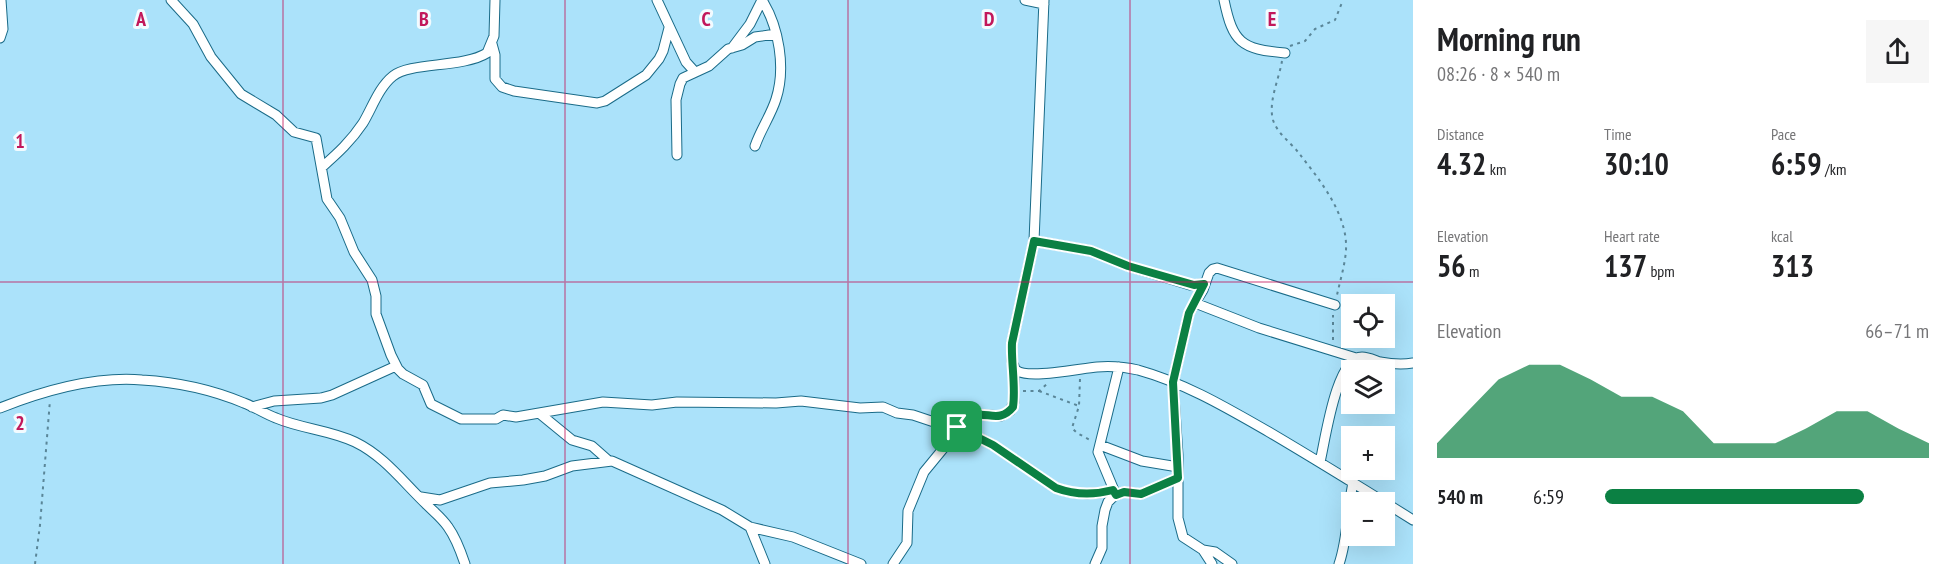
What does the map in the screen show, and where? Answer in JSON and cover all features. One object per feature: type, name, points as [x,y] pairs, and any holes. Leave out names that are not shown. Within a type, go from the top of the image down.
[{"type":"street","points":[[0,38],[3,29],[1,0]]},
{"type":"street","points":[[171,0],[193,24],[211,57],[241,94],[276,115],[294,132],[316,138],[327,199],[340,218],[354,252],[372,280],[376,296],[376,314],[396,366],[403,374],[423,385],[431,404],[461,418],[496,418],[503,415],[516,417],[603,402],[652,405],[677,402],[801,401],[860,408],[883,407],[897,413],[913,415],[956,428],[993,445],[1056,488],[1067,492],[1141,494],[1178,478]]},
{"type":"street","points":[[322,167],[349,143],[382,88],[394,75],[409,70],[477,58],[487,53],[494,36],[495,0]]},
{"type":"street","points":[[657,0],[686,62],[695,72]]},
{"type":"street","points":[[732,48],[750,24],[762,0],[767,7],[779,43],[781,64],[777,98],[755,146]]},
{"type":"street","points":[[1025,0],[1044,2],[1034,241],[1011,355],[1018,372],[1054,373],[1096,367],[1119,367],[1186,386],[1320,462],[1413,520]]},
{"type":"street","points":[[1224,0],[1232,30],[1242,43],[1258,50],[1284,54]]},
{"type":"street","points":[[492,44],[495,55],[495,79],[502,87],[526,93],[597,103],[605,101],[646,75],[659,59],[669,28]]},
{"type":"street","points":[[676,155],[677,93],[683,78],[709,66],[723,52],[755,37],[776,34]]},
{"type":"street","points":[[1034,241],[1091,251],[1128,266],[1190,285],[1204,284]]},
{"type":"street","points":[[1232,564],[1215,552],[1203,550],[1185,539],[1180,530],[1173,382],[1189,313],[1213,268],[1335,305]]},
{"type":"street","points":[[1190,285],[1196,301],[1259,328],[1356,358],[1365,357],[1402,364],[1413,363]]},
{"type":"street","points":[[1320,462],[1336,391],[1347,367],[1356,358]]},
{"type":"street","points":[[252,407],[274,401],[333,395],[396,366]]},
{"type":"street","points":[[894,564],[908,543],[908,511],[924,472],[963,420],[971,415],[1001,416],[1013,407],[1014,366]]},
{"type":"street","points":[[1114,492],[1099,457],[1119,367]]},
{"type":"street","points":[[0,408],[28,398],[93,382],[142,380],[206,391],[302,427],[339,435],[362,445],[390,467],[419,496],[449,527],[465,564]]},
{"type":"street","points":[[538,413],[572,440],[592,446],[609,461],[722,510],[750,527],[793,537],[861,564]]},
{"type":"street","points":[[1100,445],[1142,461],[1178,467]]},
{"type":"street","points":[[419,496],[427,500],[440,500],[490,483],[523,480],[553,474],[572,466],[609,461]]},
{"type":"street","points":[[1339,564],[1343,552],[1353,483]]},
{"type":"street","points":[[1095,564],[1102,548],[1105,510],[1114,492]]},
{"type":"street","points":[[750,527],[765,564]]},
{"type":"street","points":[[1203,550],[1212,564]]},
{"type":"path","points":[[1334,350],[1331,330],[1346,250],[1345,231],[1337,209],[1314,172],[1279,131],[1273,120],[1271,107],[1284,54],[1290,46],[1305,41],[1315,29],[1335,20],[1343,0]]},
{"type":"path","points":[[1080,370],[1079,406],[1071,428],[1100,445]]},
{"type":"path","points":[[1039,391],[1049,382],[1054,373]]},
{"type":"path","points":[[1012,386],[1027,392],[1039,391],[1079,406]]},
{"type":"path","points":[[35,564],[51,392]]},
{"type":"route","points":[[1034,241],[1091,251],[1128,266],[1194,285],[1204,284],[1203,290],[1189,313],[1173,382],[1178,478],[1141,494],[1124,492],[1116,495],[1113,490],[1088,494],[1067,492],[1056,488],[981,437],[957,427],[971,415],[1001,416],[1013,407],[1012,343],[1034,241]]}]
